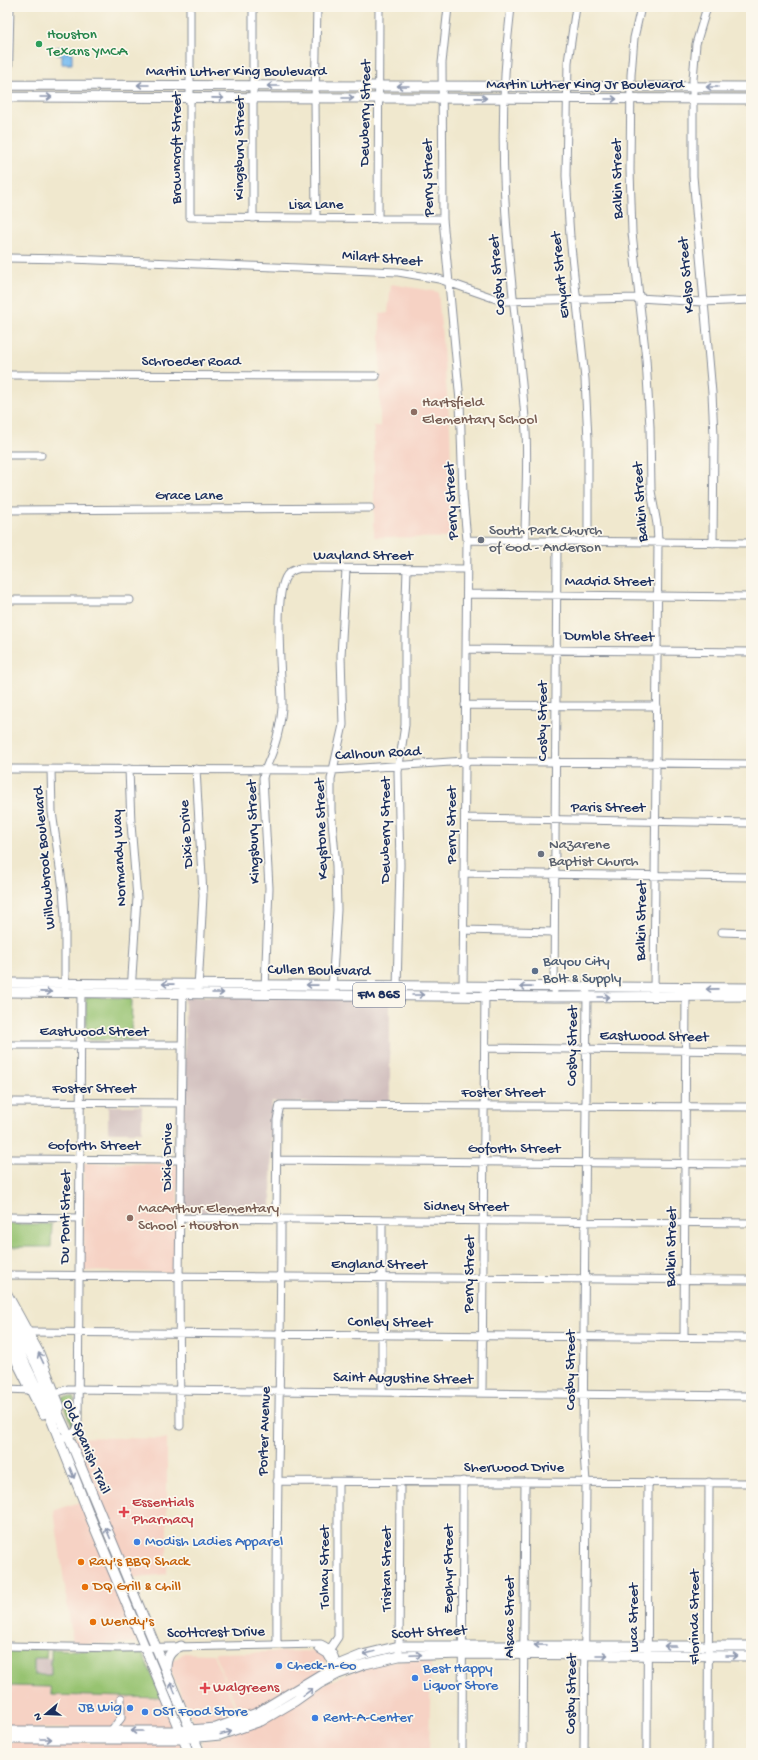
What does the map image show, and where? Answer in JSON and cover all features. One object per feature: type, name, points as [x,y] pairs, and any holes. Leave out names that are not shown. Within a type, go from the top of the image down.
[{"type":"main road","points":[[7,102],[9,7]]},
{"type":"main road","points":[[76,84],[76,98]]},
{"type":"main road","name":"Martin Luther King Boulevard","points":[[7,86],[76,84],[191,86],[442,86]]},
{"type":"main road","points":[[128,85],[128,97]]},
{"type":"main road","name":"Martin Luther King Jr Boulevard","points":[[442,86],[751,87]]},
{"type":"main road","name":"Martin Luther King Boulevard","points":[[7,97],[419,98]]},
{"type":"main road","name":"Martin Luther King Jr Boulevard","points":[[419,98],[751,99]]},
{"type":"main road","name":"Cullen Boulevard","points":[[7,984],[65,988],[655,992],[751,996]]},
{"type":"main road","name":"Cullen Boulevard","points":[[7,992],[65,988]]},
{"type":"main road","name":"Cullen Boulevard","points":[[686,993],[751,988]]},
{"type":"main road","points":[[7,1294],[45,1367],[55,1393],[67,1435]]},
{"type":"main road","name":"Old Spanish Trail","points":[[7,1310],[35,1362],[67,1435],[130,1582],[200,1753]]},
{"type":"main road","name":"Old Spanish Trail","points":[[7,1326],[30,1371],[189,1753]]},
{"type":"main road","points":[[7,1342],[43,1414],[58,1438]]},
{"type":"main road","points":[[92,1521],[101,1516]]},
{"type":"main road","points":[[119,1586],[130,1582]]},
{"type":"main road","points":[[166,1670],[167,1656],[174,1649],[181,1646]]},
{"type":"main road","name":"Scott Street","points":[[336,1670],[362,1655],[399,1646],[462,1649],[647,1651],[708,1656],[751,1656]]},
{"type":"main road","name":"Scott Street","points":[[647,1651],[708,1646],[751,1646]]},
{"type":"main road","name":"Scott Street","points":[[7,1731],[111,1735],[192,1735],[235,1731],[276,1708],[315,1676],[399,1656],[462,1649]]},
{"type":"main road","name":"Scott Street","points":[[7,1739],[111,1735]]},
{"type":"street","name":"Browncroft Street","points":[[190,7],[190,217]]},
{"type":"street","name":"Kingsbury Street","points":[[253,7],[253,218]]},
{"type":"street","points":[[316,218],[315,98],[317,7]]},
{"type":"street","name":"Dewberry Street","points":[[378,218],[380,86],[379,7]]},
{"type":"street","name":"Perry Street","points":[[448,7],[442,63],[442,219],[460,402],[463,495],[467,540],[463,991]]},
{"type":"street","name":"Cosby Street","points":[[511,7],[504,86],[505,187],[513,300],[526,433],[525,540]]},
{"type":"street","name":"Enyart Street","points":[[576,7],[568,62],[566,176],[576,299],[585,379],[588,439],[588,541]]},
{"type":"street","name":"Balkin Street","points":[[641,7],[634,38],[630,99],[630,170],[632,233],[648,397],[651,491],[657,524],[658,542],[655,992]]},
{"type":"street","name":"Kelso Street","points":[[707,7],[696,44],[692,100],[694,207],[714,436],[713,543]]},
{"type":"street","name":"Lisa Lane","points":[[190,217],[442,219]]},
{"type":"street","name":"Milart Street","points":[[7,258],[371,270],[422,275],[495,299],[639,298],[703,302],[751,300]]},
{"type":"street","name":"Schroeder Road","points":[[7,375],[376,376]]},
{"type":"street","points":[[7,455],[41,455]]},
{"type":"street","name":"Grace Lane","points":[[7,510],[370,508]]},
{"type":"street","points":[[467,540],[751,543]]},
{"type":"street","name":"Cosby Street","points":[[554,992],[557,541]]},
{"type":"street","name":"Wayland Street","points":[[280,600],[284,580],[289,572],[300,568],[467,570]]},
{"type":"street","name":"Keystone Street","points":[[332,990],[337,910],[336,866],[331,810],[331,779],[343,725],[341,656],[346,569]]},
{"type":"street","name":"Dewberry Street","points":[[397,991],[400,865],[399,767],[405,725],[405,629],[407,569]]},
{"type":"street","name":"Madrid Street","points":[[466,594],[751,597]]},
{"type":"street","points":[[7,600],[130,600]]},
{"type":"street","name":"Kingsbury Street","points":[[265,989],[269,888],[263,778],[264,769],[274,746],[282,708],[279,658],[280,600]]},
{"type":"street","name":"Dumble Street","points":[[466,649],[751,652]]},
{"type":"street","points":[[465,705],[657,706]]},
{"type":"street","name":"Calhoun Road","points":[[7,769],[333,770],[399,767],[465,761],[751,764]]},
{"type":"street","name":"Normandy Way","points":[[129,769],[131,824],[137,884],[132,988]]},
{"type":"street","name":"Dixie Drive","points":[[196,769],[204,895],[198,988]]},
{"type":"street","name":"Willowbrook Boulevard","points":[[51,770],[52,812],[63,889],[65,917],[65,988]]},
{"type":"street","name":"Paris Street","points":[[465,818],[751,823]]},
{"type":"street","points":[[464,873],[751,877]]},
{"type":"street","points":[[464,930],[554,932]]},
{"type":"street","points":[[722,932],[751,933]]},
{"type":"street","name":"Du Pont Street","points":[[67,1435],[77,1429],[79,1389],[79,1045],[81,988]]},
{"type":"street","name":"Dixie Drive","points":[[180,1426],[179,1276],[181,1218],[181,1045],[183,988]]},
{"type":"street","name":"Perry Street","points":[[482,1393],[486,1048],[485,991]]},
{"type":"street","name":"Cosby Street","points":[[584,1753],[586,1482],[583,1439],[583,1394],[586,1106],[585,1050],[587,992]]},
{"type":"street","name":"Balkin Street","points":[[684,1337],[687,1107],[686,993]]},
{"type":"street","name":"Eastwood Street","points":[[7,1045],[181,1045]]},
{"type":"street","name":"Eastwood Street","points":[[486,1048],[751,1051]]},
{"type":"street","name":"Foster Street","points":[[7,1102],[181,1103]]},
{"type":"street","name":"Foster Street","points":[[280,1104],[751,1107]]},
{"type":"street","name":"Porter Avenue","points":[[276,1645],[277,1481],[281,1334],[277,1114],[280,1104]]},
{"type":"street","name":"Goforth Street","points":[[7,1159],[181,1160]]},
{"type":"street","name":"Goforth Street","points":[[277,1160],[751,1164]]},
{"type":"street","points":[[7,1217],[79,1218]]},
{"type":"street","name":"Sidney Street","points":[[181,1218],[686,1221],[751,1223]]},
{"type":"street","points":[[382,1220],[382,1392]]},
{"type":"street","name":"England Street","points":[[7,1275],[79,1274],[382,1279],[483,1278],[584,1280],[751,1280]]},
{"type":"street","name":"Conley Street","points":[[28,1332],[482,1337],[751,1338]]},
{"type":"street","points":[[7,1389],[31,1390]]},
{"type":"street","name":"Saint Augustine Street","points":[[55,1393],[64,1390],[79,1389],[751,1396]]},
{"type":"street","points":[[58,1438],[67,1435]]},
{"type":"street","name":"Sherwood Drive","points":[[277,1481],[751,1483]]},
{"type":"street","name":"Tristan Street","points":[[399,1656],[400,1481]]},
{"type":"street","name":"Zephyr Street","points":[[462,1753],[463,1481]]},
{"type":"street","name":"Tolnay Street","points":[[330,1649],[338,1637],[338,1482]]},
{"type":"street","name":"Alsace Street","points":[[523,1753],[525,1482]]},
{"type":"street","name":"Luca Street","points":[[647,1753],[648,1482]]},
{"type":"street","name":"Florinda Street","points":[[708,1753],[710,1482]]},
{"type":"street","name":"Scottcrest Drive","points":[[7,1646],[156,1647],[305,1646],[321,1644],[330,1649]]},
{"type":"street","name":"Scottcrest Drive","points":[[305,1646],[311,1649],[322,1649],[336,1670]]},
{"type":"street","points":[[330,1649],[336,1660],[336,1670]]},
{"type":"street","points":[[111,1735],[121,1718],[121,1698]]},
{"type":"shaded area","name":"Hartsfield Elementary School","points":[[391,284],[438,292],[450,428],[452,502],[456,538],[374,537],[374,426],[380,426],[380,314],[388,313]]},
{"type":"shaded area","points":[[185,996],[390,997],[390,1104],[272,1102],[271,1213],[183,1213]]},
{"type":"shaded area","points":[[108,1106],[142,1106],[142,1132],[108,1132]]},
{"type":"shaded area","name":"MacArthur Elementary School - Houston","points":[[84,1163],[178,1164],[177,1273],[83,1271]]},
{"type":"shaded area","points":[[73,1437],[167,1439],[167,1574],[131,1578]]},
{"type":"shaded area","points":[[80,1502],[139,1643],[73,1645],[54,1510]]},
{"type":"shaded area","points":[[320,1651],[327,1658],[325,1668],[288,1693],[241,1717],[214,1653]]},
{"type":"shaded area","points":[[184,1653],[213,1654],[239,1717],[195,1726],[168,1664]]},
{"type":"shaded area","points":[[431,1656],[429,1753],[205,1753],[201,1744],[203,1740],[220,1737],[325,1684],[370,1664]]},
{"type":"shaded area","points":[[33,1658],[51,1658],[51,1676],[33,1675]]},
{"type":"shaded area","points":[[7,1686],[50,1687],[50,1695],[162,1698],[173,1725],[170,1728],[7,1729]]},
{"type":"shaded area","points":[[7,1742],[181,1743],[185,1753],[7,1753]]},
{"type":"green space","points":[[86,997],[132,998],[131,1040],[86,1040]]},
{"type":"green space","points":[[7,1224],[52,1224],[51,1247],[7,1247]]},
{"type":"green space","points":[[74,1397],[73,1428],[62,1398]]},
{"type":"green space","points":[[47,1649],[46,1658],[34,1658],[34,1675],[51,1675],[51,1649],[141,1653],[143,1654],[162,1698],[52,1695],[50,1687],[7,1686],[7,1650]]},
{"type":"water","points":[[57,47],[72,47],[72,64],[62,64],[62,55],[57,55]]},
{"type":"place","name":"Houston Texans YMCA","points":[[39,44]]},
{"type":"place","name":"Hartsfield Elementary School","points":[[414,412]]},
{"type":"place","name":"South Park Church of God - Anderson","points":[[481,540]]},
{"type":"place","name":"Nazarene Baptist Church","points":[[541,854]]},
{"type":"place","name":"Bayou City Bolt & Supply","points":[[535,971]]},
{"type":"place","name":"MacArthur Elementary School - Houston","points":[[130,1218]]},
{"type":"place","name":"Essentials Pharmacy","points":[[124,1512]]},
{"type":"place","name":"Modish Ladies Apparel","points":[[137,1542]]},
{"type":"place","name":"Ray's BBQ Shack","points":[[81,1562]]},
{"type":"place","name":"DQ Grill & Chill","points":[[85,1587]]},
{"type":"place","name":"Wendy's","points":[[93,1622]]},
{"type":"place","name":"Check-n-Go","points":[[279,1666]]},
{"type":"place","name":"Best Happy Liquor Store","points":[[415,1678]]},
{"type":"place","name":"Walgreens","points":[[205,1688]]},
{"type":"place","name":"JB Wig","points":[[130,1708]]},
{"type":"place","name":"OST Food Store","points":[[145,1712]]},
{"type":"place","name":"Rent-A-Center","points":[[315,1718]]}]
